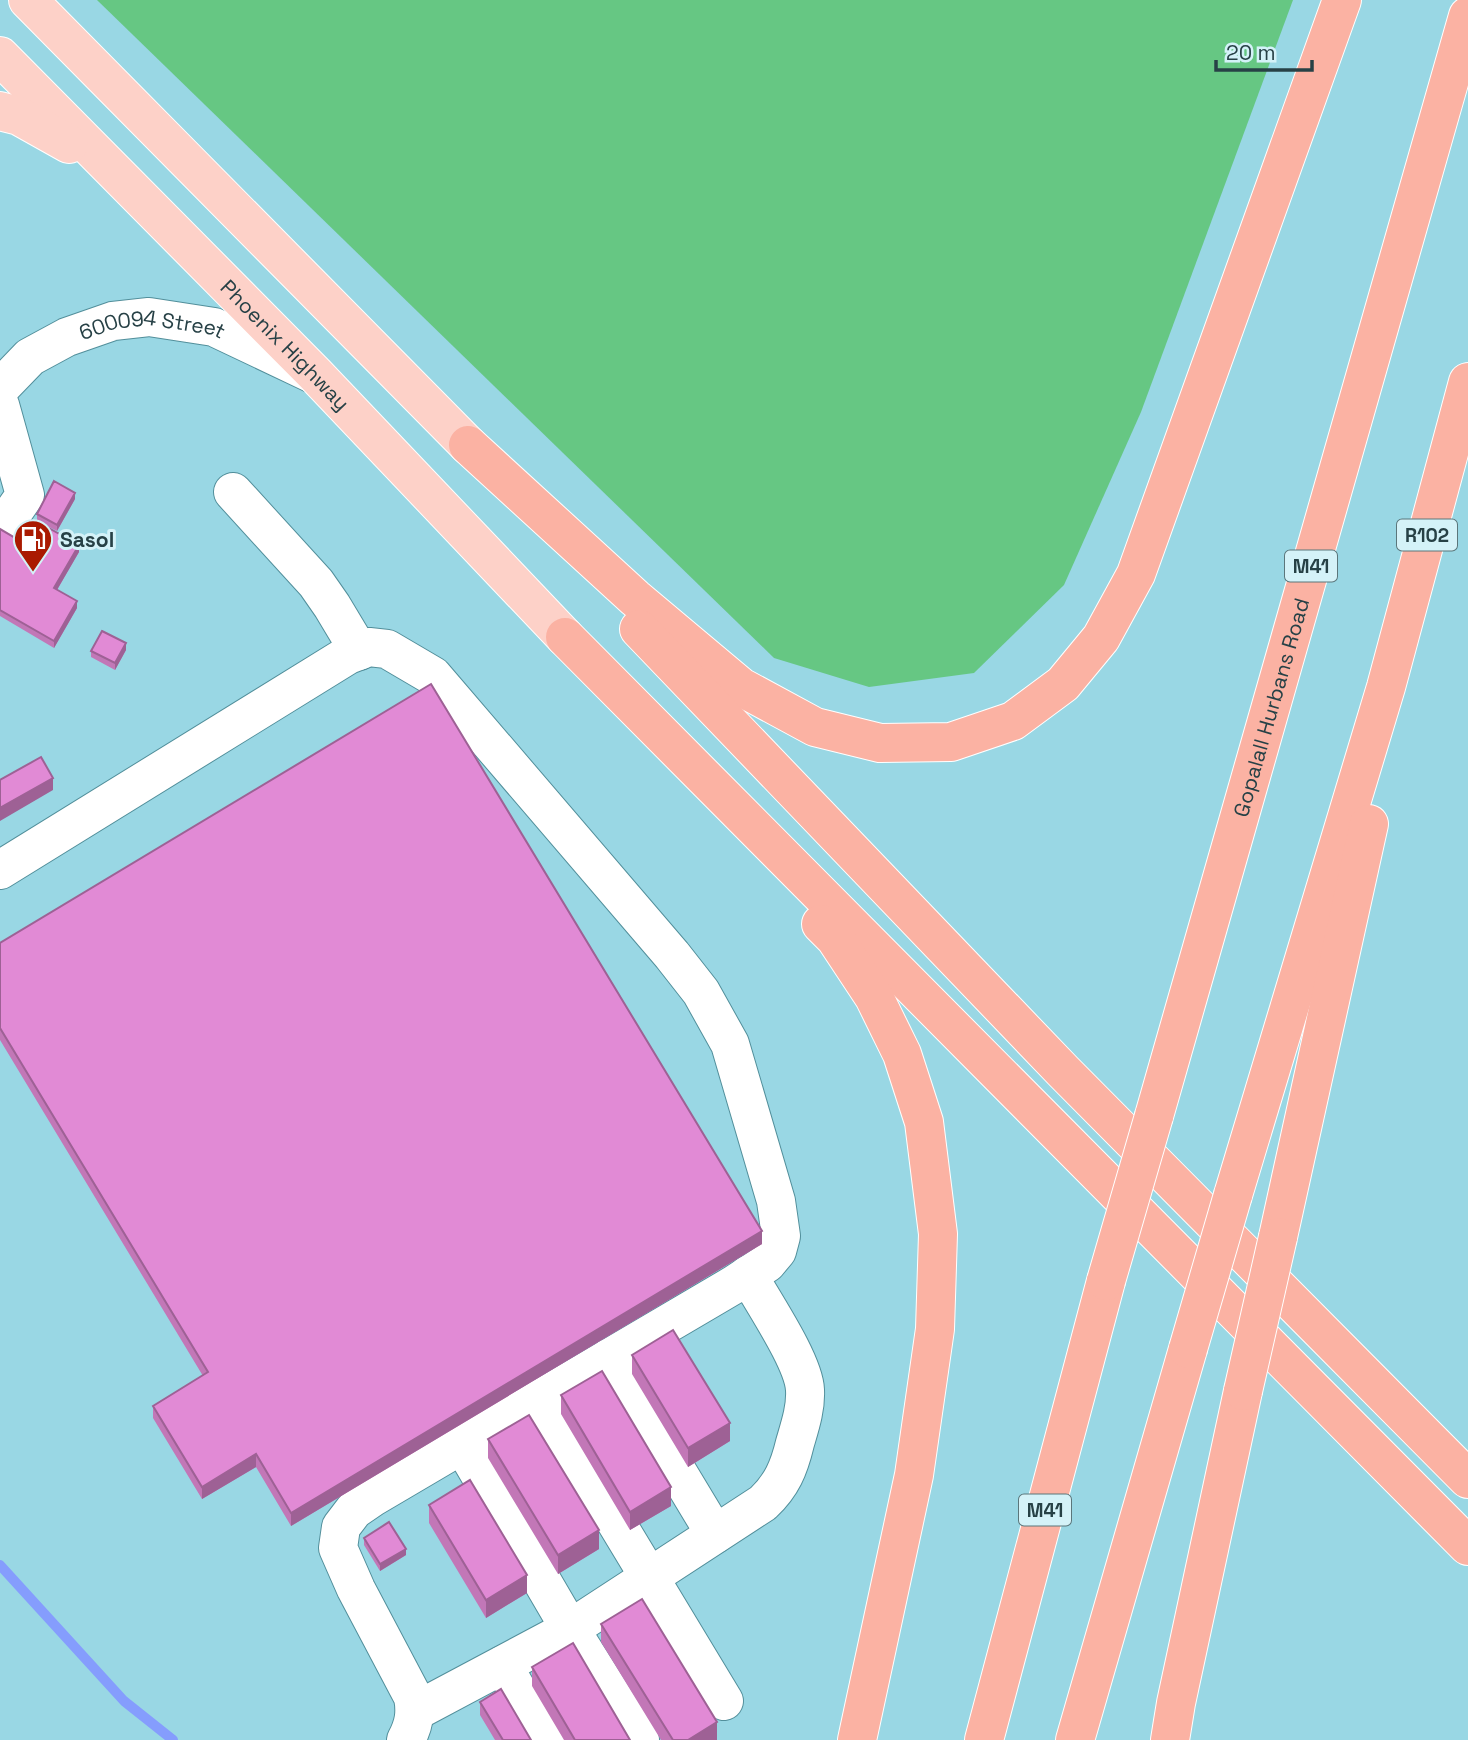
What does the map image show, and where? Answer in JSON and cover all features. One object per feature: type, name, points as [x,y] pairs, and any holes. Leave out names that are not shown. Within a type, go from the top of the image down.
[{"type":"highway","points":[[468,445],[635,598],[741,688],[815,727],[880,743],[951,742],[1013,721],[1063,684],[1101,638],[1136,574],[1342,0]]},
{"type":"highway","name":"Gopalall Hurbans Road","points":[[984,1740],[1106,1281],[1468,16]]},
{"type":"highway","name":"R102","points":[[1386,687],[1468,382]]},
{"type":"highway","points":[[468,445],[583,570],[1054,1061],[1468,1479]]},
{"type":"highway","points":[[565,637],[1468,1546]]},
{"type":"highway","points":[[565,637],[835,939],[874,997],[891,1031],[902,1054],[923,1122],[938,1234],[935,1329],[914,1475],[857,1740]]},
{"type":"highway","points":[[1075,1740],[1233,1195],[1386,687]]},
{"type":"highway","points":[[1170,1740],[1243,1391],[1376,789],[1386,687]]},
{"type":"main road","points":[[28,0],[468,445]]},
{"type":"main road","name":"Phoenix Highway","points":[[0,56],[315,374],[565,637]]},
{"type":"main road","points":[[0,111],[19,116],[102,161]]},
{"type":"lane","name":"600094 Street","points":[[0,388],[30,357],[67,337],[113,321],[149,317],[214,327],[315,374]]},
{"type":"lane","points":[[0,405],[25,495],[0,531]]},
{"type":"lane","points":[[233,492],[316,583],[359,651]]},
{"type":"lane","points":[[0,870],[323,669],[369,647],[387,649],[433,676],[672,955],[701,992],[730,1044],[776,1201],[781,1236],[777,1251],[767,1263],[748,1275],[373,1497],[354,1510],[341,1527],[338,1548],[367,1611],[413,1697],[411,1726]]},
{"type":"lane","points":[[411,1726],[503,1665],[570,1629],[763,1503],[777,1490],[788,1472],[804,1410],[806,1389],[800,1370],[748,1275]]},
{"type":"lane","points":[[609,1358],[715,1534]]},
{"type":"lane","points":[[541,1398],[724,1701]]},
{"type":"lane","points":[[462,1444],[570,1629],[640,1740]]},
{"type":"lane","points":[[503,1665],[545,1740]]},
{"type":"green space","points":[[97,0],[1293,0],[1141,412],[1064,585],[974,673],[869,687],[774,658]]},
{"type":"building","points":[[54,481],[75,493],[57,525],[37,514]]},
{"type":"building","name":"Sasol","points":[[36,521],[79,545],[54,588],[77,601],[54,641],[0,610],[0,529],[24,543]]},
{"type":"building","points":[[102,631],[126,643],[115,663],[91,651]]},
{"type":"building","points":[[431,684],[762,1231],[291,1513],[256,1454],[202,1487],[153,1406],[208,1372],[0,1028],[0,943]]},
{"type":"building","points":[[41,757],[53,778],[0,808],[0,780]]},
{"type":"building","points":[[673,1330],[730,1423],[688,1448],[632,1355]]},
{"type":"building","points":[[602,1371],[671,1487],[630,1512],[561,1395]]},
{"type":"building","points":[[529,1415],[599,1530],[558,1555],[488,1439]]},
{"type":"building","points":[[470,1480],[527,1575],[486,1600],[429,1505]]},
{"type":"building","points":[[389,1522],[406,1549],[380,1564],[364,1538]]},
{"type":"building","points":[[642,1599],[717,1722],[688,1740],[673,1740],[601,1624]]},
{"type":"building","points":[[573,1643],[630,1740],[575,1740],[532,1667]]},
{"type":"building","points":[[501,1689],[531,1740],[503,1740],[480,1702]]},
{"type":"waterway","points":[[0,1565],[124,1701],[173,1740]]},
{"type":"place","name":"Sasol","points":[[33,573]]}]
